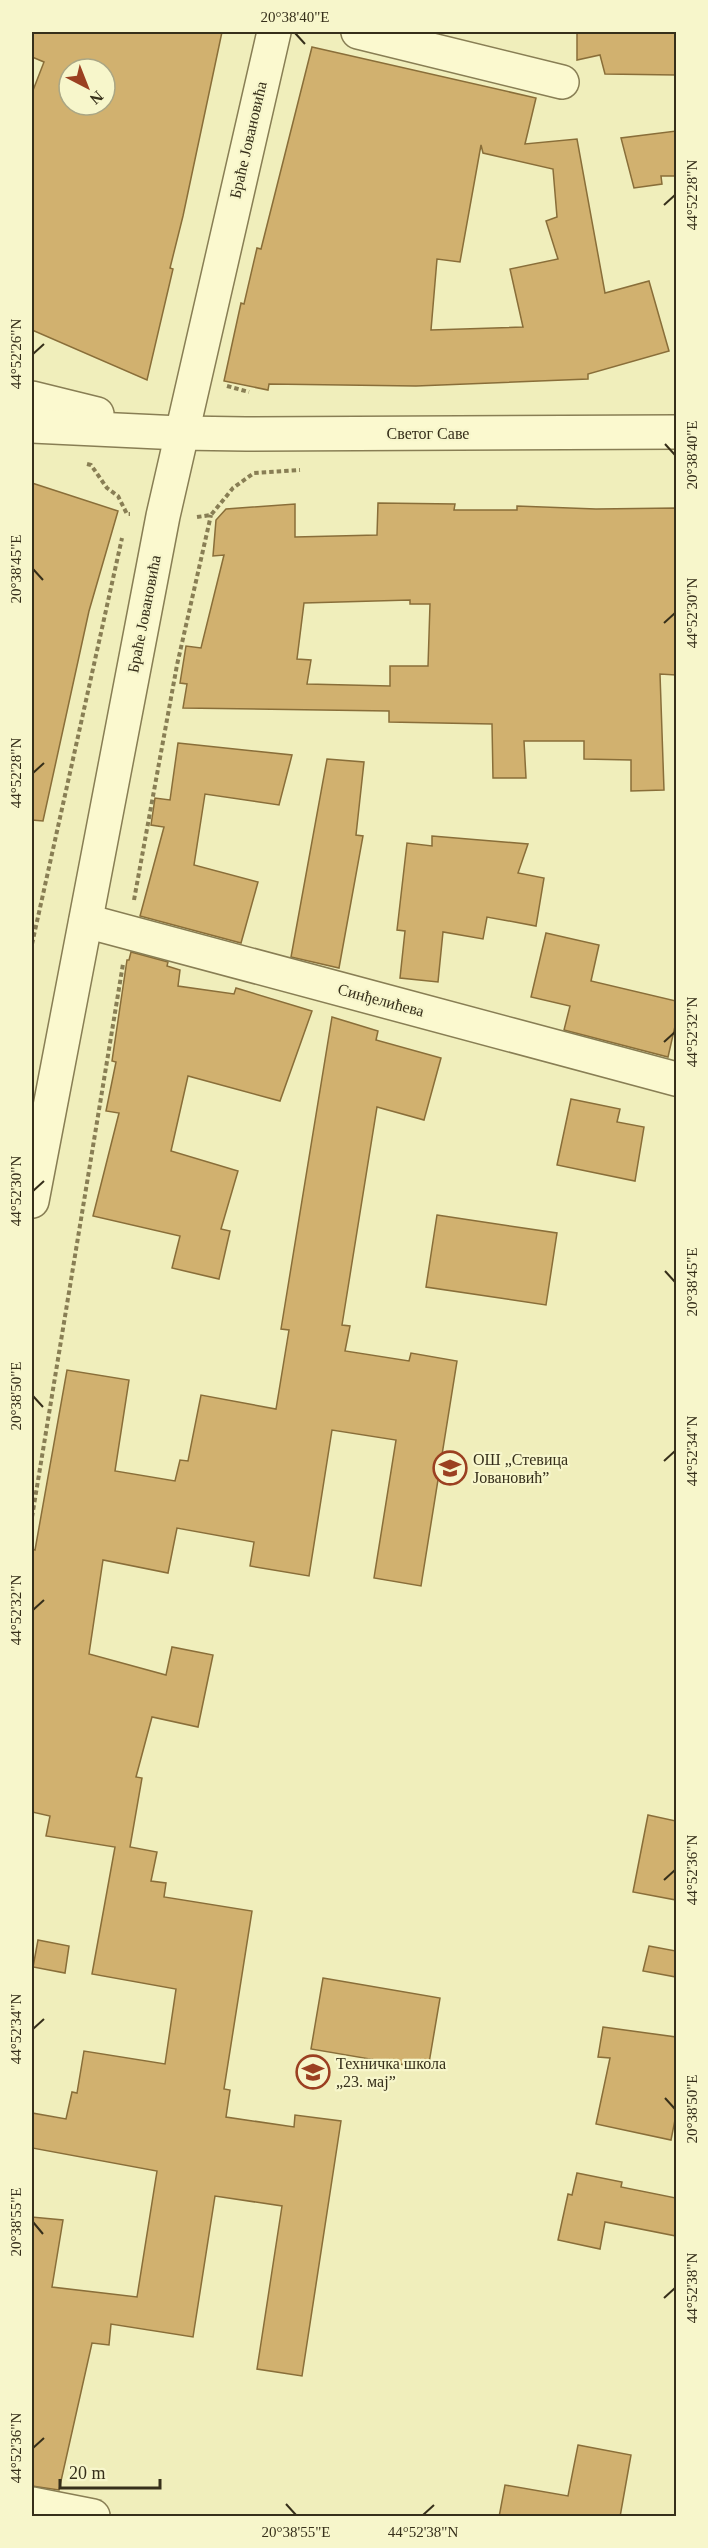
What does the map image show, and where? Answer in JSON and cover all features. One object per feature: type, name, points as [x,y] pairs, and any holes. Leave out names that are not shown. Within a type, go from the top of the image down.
[{"type":"street","name":"Браће Јовановића","points":[[32,1201],[180,434],[274,32]]},
{"type":"street","points":[[358,32],[562,82]]},
{"type":"street","name":"Светог Саве","points":[[32,398],[180,434]]},
{"type":"street","name":"Светог Саве","points":[[32,426],[180,434],[676,432]]},
{"type":"street","name":"Синђелићева","points":[[86,921],[676,1079]]},
{"type":"street","points":[[32,2504],[93,2517]]},
{"type":"path","points":[[124,525],[127,514]]},
{"type":"path","points":[[32,1516],[128,932],[177,665],[212,515]]},
{"type":"path","points":[[32,944],[122,537]]},
{"type":"building","points":[[32,32],[222,32],[170,268],[173,269],[147,380],[32,330],[32,93],[44,62],[32,57]]},
{"type":"building","points":[[577,32],[676,32],[676,75],[605,74],[600,55],[577,60]]},
{"type":"building","points":[[312,47],[536,98],[525,144],[577,139],[605,293],[649,281],[669,351],[588,374],[588,379],[416,386],[269,384],[268,390],[224,381],[241,303],[244,304],[257,248],[261,249]],"holes":[[[481,145],[483,153],[553,169],[557,217],[546,221],[558,259],[510,269],[523,327],[431,330],[437,259],[460,262]]]},
{"type":"building","points":[[676,131],[676,176],[661,176],[662,184],[634,188],[621,138]]},
{"type":"building","points":[[32,483],[118,511],[89,611],[43,821],[32,820]]},
{"type":"building","points":[[378,503],[455,504],[454,510],[517,510],[517,506],[596,509],[676,508],[676,675],[660,674],[664,790],[631,791],[631,760],[584,759],[584,741],[524,741],[526,778],[493,778],[492,724],[389,722],[389,711],[183,708],[187,684],[180,683],[186,646],[201,648],[224,555],[213,556],[216,520],[226,509],[295,504],[295,537],[377,535]],"holes":[[[410,600],[410,604],[430,604],[428,666],[390,666],[390,686],[307,684],[311,660],[297,659],[304,603]]]},
{"type":"building","points":[[178,743],[292,755],[279,805],[205,794],[194,865],[258,882],[241,943],[140,916],[164,827],[151,825],[155,798],[170,800]]},
{"type":"building","points":[[327,759],[364,762],[356,835],[363,836],[339,968],[291,957]]},
{"type":"building","points":[[432,836],[528,844],[518,873],[544,878],[536,926],[487,917],[483,939],[443,932],[438,982],[400,978],[405,931],[397,930],[407,843],[432,846]]},
{"type":"building","points":[[546,933],[599,945],[591,981],[676,1001],[676,1022],[668,1057],[564,1030],[570,1006],[531,997]]},
{"type":"building","points":[[131,952],[168,962],[167,966],[180,970],[178,986],[234,994],[236,988],[312,1011],[280,1101],[188,1076],[171,1151],[238,1171],[221,1229],[230,1231],[219,1279],[172,1268],[180,1236],[93,1216],[119,1113],[106,1111],[116,1062],[112,1061],[127,960]]},
{"type":"building","points":[[332,1017],[378,1031],[376,1040],[441,1058],[424,1120],[377,1107],[342,1325],[350,1326],[345,1351],[409,1361],[411,1353],[457,1361],[421,1586],[374,1578],[396,1440],[332,1430],[309,1576],[250,1566],[254,1542],[177,1528],[168,1573],[103,1560],[89,1654],[166,1675],[172,1647],[213,1655],[198,1727],[152,1717],[136,1777],[142,1778],[130,1847],[157,1852],[151,1881],[166,1883],[164,1897],[252,1911],[224,2089],[230,2090],[226,2117],[294,2127],[295,2115],[341,2121],[302,2376],[257,2369],[282,2206],[215,2196],[193,2337],[111,2324],[109,2345],[92,2343],[59,2490],[32,2486],[32,2217],[63,2220],[52,2287],[137,2297],[157,2171],[32,2148],[32,2113],[66,2119],[72,2092],[77,2093],[84,2051],[165,2064],[176,1989],[92,1974],[115,1847],[46,1836],[50,1816],[32,1812],[32,1549],[35,1550],[67,1370],[129,1380],[115,1471],[175,1481],[180,1460],[188,1461],[201,1395],[276,1409],[289,1330],[281,1329]]},
{"type":"building","points":[[571,1099],[620,1109],[617,1122],[644,1127],[635,1181],[557,1165]]},
{"type":"building","points":[[437,1215],[557,1233],[546,1305],[426,1287]]},
{"type":"building","points":[[648,1815],[676,1821],[676,1900],[633,1892]]},
{"type":"building","points":[[38,1940],[69,1946],[65,1973],[33,1967]]},
{"type":"building","points":[[649,1946],[676,1951],[676,1977],[643,1971]]},
{"type":"building","points":[[323,1978],[440,1998],[428,2069],[311,2049]]},
{"type":"building","points":[[603,2027],[676,2037],[676,2115],[671,2140],[596,2124],[610,2058],[598,2057]]},
{"type":"building","points":[[577,2173],[622,2182],[621,2187],[676,2198],[676,2236],[605,2222],[600,2249],[558,2240],[568,2194],[572,2195]]},
{"type":"building","points":[[578,2445],[631,2455],[620,2517],[499,2517],[505,2485],[568,2496]]},
{"type":"place","name":"ОШ „Стевица Јовановић”","points":[[450,1468]]},
{"type":"place","name":"Техничка школа „23. мај”","points":[[313,2072]]}]
